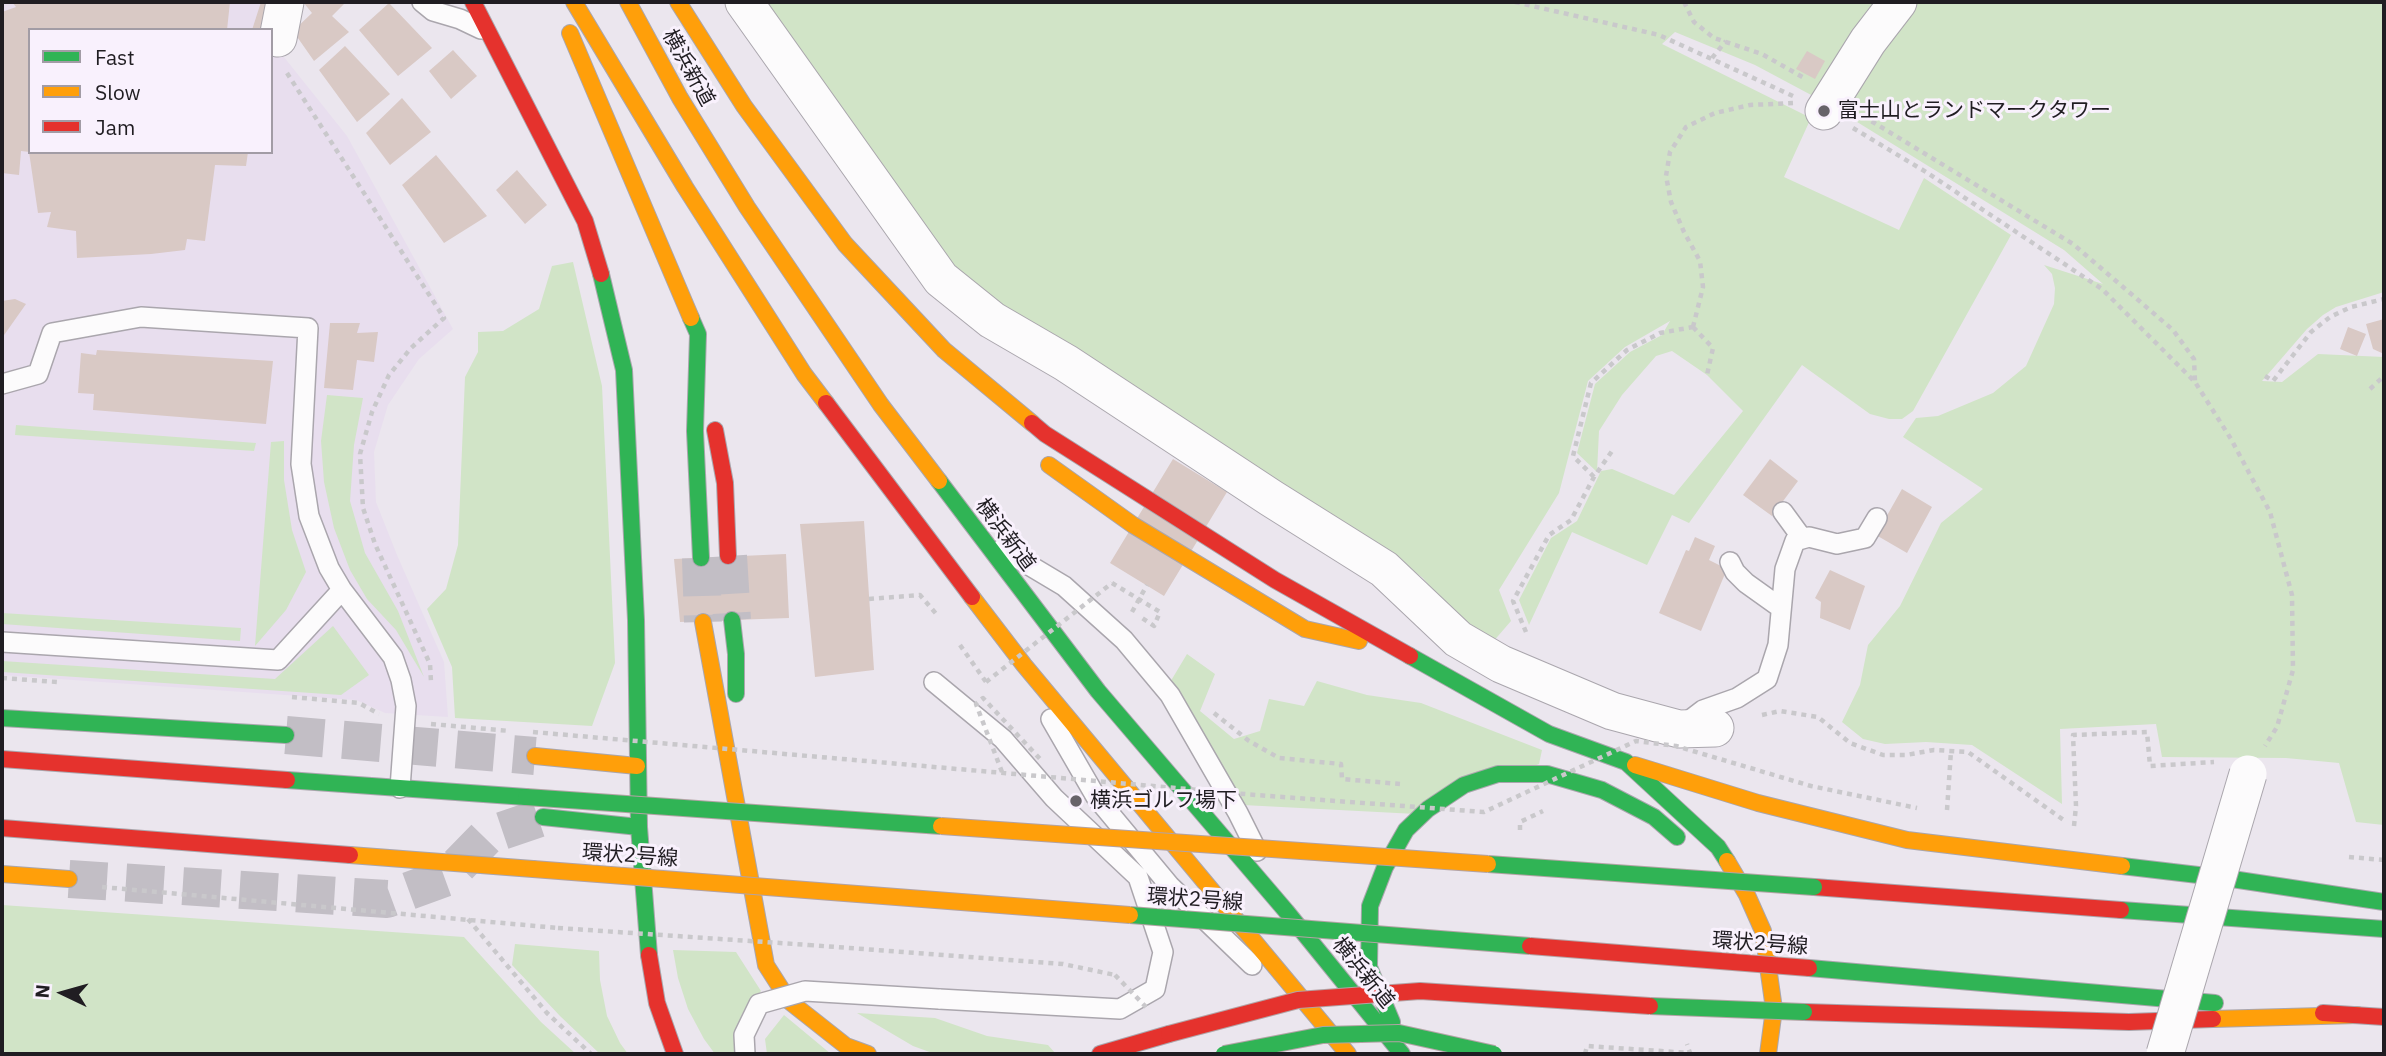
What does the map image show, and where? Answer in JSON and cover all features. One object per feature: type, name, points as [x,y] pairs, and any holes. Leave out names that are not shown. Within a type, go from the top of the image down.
[{"type":"main road","points":[[473,2],[584,221],[608,297],[624,370],[636,620],[639,827],[649,956],[657,1003],[675,1054]]},
{"type":"main road","points":[[574,2],[685,187],[804,374],[1024,665],[1347,1053]]},
{"type":"main road","name":"横浜新道","points":[[628,2],[680,99],[747,207],[881,405],[1098,691],[1286,911],[1402,1054]]},
{"type":"main road","points":[[678,2],[744,106],[845,244],[944,350],[982,382],[1045,434],[1275,580],[1549,734],[1626,762],[1758,803],[1907,840],[2232,879],[2384,902]]},
{"type":"main road","points":[[562,15],[698,334],[725,483],[728,556]]},
{"type":"main road","points":[[698,334],[695,430],[701,558]]},
{"type":"main road","points":[[982,382],[1013,427]]},
{"type":"main road","points":[[1039,457],[1133,525],[1305,629],[1400,650]]},
{"type":"main road","points":[[732,620],[736,654],[736,801]]},
{"type":"main road","points":[[703,622],[766,965],[789,1001],[846,1046],[868,1054]]},
{"type":"main road","points":[[2,718],[286,735]]},
{"type":"main road","points":[[535,756],[637,766]]},
{"type":"main road","points":[[2,759],[2384,929]]},
{"type":"main road","points":[[1626,762],[1718,847],[1747,895],[1763,931],[1774,1009],[1768,1054]]},
{"type":"main road","points":[[1409,1054],[1389,1016],[1369,967],[1370,906],[1385,867],[1406,830],[1428,809],[1464,785],[1498,774],[1547,774],[1602,790],[1654,817],[1689,847]]},
{"type":"main road","points":[[543,817],[639,827]]},
{"type":"main road","name":"環状2号線","points":[[2,828],[1809,968],[2384,1017]]},
{"type":"main road","points":[[1703,867],[1724,898]]},
{"type":"main road","points":[[2,874],[69,879]]},
{"type":"main road","points":[[1745,945],[1752,990],[1748,1031]]},
{"type":"main road","points":[[1100,1054],[1298,1000],[1420,991],[1632,1005],[2129,1022],[2357,1015]]},
{"type":"main road","points":[[1224,1054],[1323,1035],[1399,1033],[1494,1054]]},
{"type":"main road","points":[[846,1046],[885,1054]]},
{"type":"street","points":[[278,38],[285,2]]},
{"type":"street","points":[[744,2],[941,279],[992,320],[1066,363],[1270,498],[1384,569],[1458,639],[1501,664],[1612,711],[1679,729],[1715,728]]},
{"type":"street","points":[[1828,104],[1868,41],[1898,2]]},
{"type":"street","points":[[2165,1054],[2236,768]]},
{"type":"lane","points":[[422,2],[433,11],[460,19],[488,33]]},
{"type":"lane","points":[[2,384],[37,374],[52,333],[141,317],[308,328],[301,464],[309,516],[329,568],[342,590],[393,657],[401,680],[406,706],[400,788]]},
{"type":"lane","points":[[1783,512],[1802,538]]},
{"type":"lane","points":[[1679,729],[1703,710],[1737,698],[1767,679],[1778,645],[1785,569],[1795,541],[1809,537],[1837,544],[1865,538],[1877,518]]},
{"type":"lane","points":[[977,534],[1064,586],[1124,640],[1170,695],[1238,813],[1286,911]]},
{"type":"lane","points":[[1730,562],[1746,583],[1781,608]]},
{"type":"lane","points":[[2,642],[278,660],[342,590]]},
{"type":"lane","points":[[1024,665],[1065,746],[1096,797],[1170,886],[1347,1053]]},
{"type":"lane","points":[[745,1054],[744,1035],[759,1004],[805,991],[1120,1009],[1155,989],[1163,952],[1138,877],[1054,798],[1003,739],[934,682]]},
{"type":"path","points":[[1515,2],[1659,35],[1804,102],[1749,105],[1715,113],[1686,127],[1670,152],[1666,176],[1671,202],[1700,261],[1703,287],[1693,327]]},
{"type":"path","points":[[1684,2],[1694,22],[1714,37],[1762,54],[1804,77],[1828,104],[2102,289],[2195,382],[2231,439],[2270,512],[2292,595],[2293,670],[2277,727],[2236,768],[2150,766],[2147,732],[2073,735],[2076,806],[2074,827],[1968,752],[1934,750],[1906,755],[1883,755],[1850,743],[1818,717],[1780,711],[1715,728]]},
{"type":"path","points":[[1712,58],[1726,41]]},
{"type":"path","points":[[288,73],[444,318],[411,348],[390,375],[372,412],[360,454],[363,508],[375,544],[430,664],[431,687]]},
{"type":"path","points":[[1828,104],[2073,244],[2173,330],[2194,359],[2195,382]]},
{"type":"path","points":[[2265,376],[2273,381],[2311,332],[2330,317],[2351,307],[2384,299]]},
{"type":"path","points":[[1693,327],[1713,348],[1707,375]]},
{"type":"path","points":[[1594,477],[1573,456],[1591,383],[1627,350],[1660,333],[1693,327]]},
{"type":"path","points":[[2370,389],[2384,376]]},
{"type":"path","points":[[1526,632],[1513,601],[1549,535],[1571,520],[1594,477],[1612,451]]},
{"type":"path","points":[[958,643],[986,682],[1112,583],[1131,594],[1141,600],[1151,606],[1160,612],[1154,626],[1132,611],[1137,603],[1142,594],[1147,585]]},
{"type":"path","points":[[869,598],[920,595],[944,624]]},
{"type":"path","points":[[1002,772],[976,704],[984,698],[1042,761]]},
{"type":"path","points":[[430,724],[431,717]]},
{"type":"path","points":[[533,732],[1256,795],[1484,811],[1636,741],[1676,746],[1811,786],[1917,808]]},
{"type":"path","points":[[1249,741],[1279,758],[1341,764],[1342,779],[1403,785]]},
{"type":"path","points":[[1947,811],[1951,751]]},
{"type":"path","points":[[1416,796],[1416,806]]},
{"type":"path","points":[[98,887],[558,928],[1063,964],[1115,975]]},
{"type":"path","points":[[467,918],[547,1013],[591,1054]]},
{"type":"shaded area","points":[[2,2],[280,2],[273,37],[273,28],[28,28],[28,154],[273,154],[273,43],[347,136],[453,329],[419,359],[388,405],[374,452],[376,502],[444,662],[448,717],[385,713],[356,700],[2,675]]},
{"type":"green space","points":[[756,2],[2384,2],[2384,292],[2336,307],[2323,315],[2307,329],[2262,381],[2282,382],[2318,354],[2384,357],[2384,825],[2356,822],[2339,763],[2286,758],[2162,757],[2156,724],[2060,729],[2062,804],[1972,745],[1926,742],[1885,744],[1863,739],[1842,722],[1860,685],[1868,645],[1900,606],[1941,523],[1983,489],[1903,437],[1916,418],[1938,416],[1993,393],[2026,366],[2054,304],[2052,274],[2044,265],[2103,284],[2064,250],[1828,104],[1755,65],[1675,32],[1662,44],[1811,118],[1784,177],[1899,230],[1924,178],[2011,235],[1913,411],[1902,419],[1870,414],[1802,365],[1689,523],[1672,515],[1647,565],[1572,532],[1529,625],[1519,600],[1551,538],[1577,521],[1601,471],[1612,469],[1674,495],[1743,411],[1707,375],[1672,351],[1656,356],[1622,395],[1599,431],[1597,472],[1577,453],[1595,384],[1630,352],[1662,335],[1670,321],[1625,347],[1588,381],[1559,493],[1499,590],[1511,621],[1492,643],[1455,618],[1423,578],[1366,537],[974,321]]},
{"type":"green space","points":[[573,262],[602,386],[615,663],[592,726],[455,718],[452,667],[427,609],[446,589],[458,545],[465,377],[478,352],[478,332],[503,331],[539,309],[552,266]]},
{"type":"green space","points":[[327,395],[363,398],[354,445],[350,501],[365,553],[398,611],[424,677],[396,630],[367,599],[350,570],[334,528],[324,482],[321,441]]},
{"type":"green space","points":[[16,425],[256,443],[254,451],[15,435]]},
{"type":"green space","points":[[284,441],[284,480],[292,530],[306,572],[286,610],[255,646],[271,442]]},
{"type":"green space","points":[[2,613],[241,628],[240,641],[2,624]]},
{"type":"green space","points":[[333,626],[369,675],[341,695],[2,672],[2,661],[275,679]]},
{"type":"green space","points":[[1187,654],[1215,674],[1200,711],[1234,739],[1260,731],[1269,699],[1304,706],[1317,681],[1367,695],[1421,703],[1542,750],[1539,764],[1416,814],[1243,805],[1169,684]]},
{"type":"green space","points":[[2,905],[464,937],[541,1022],[576,1054],[2,1054]]},
{"type":"green space","points":[[515,944],[599,951],[600,980],[607,1016],[628,1054],[600,1054],[560,1016],[512,965]]},
{"type":"green space","points":[[673,950],[736,952],[761,991],[742,1014],[736,1042],[739,1054],[715,1054],[704,1039],[688,1009]]},
{"type":"green space","points":[[857,1013],[935,1018],[987,1036],[1048,1045],[1056,1054],[935,1054],[913,1046]]},
{"type":"green space","points":[[784,1015],[831,1054],[767,1054],[765,1039]]},
{"type":"building","points":[[12,2],[230,2],[227,28],[28,28],[28,152],[21,151],[19,175],[2,173],[2,12],[16,7]]},
{"type":"building","points":[[261,2],[274,2],[271,28],[253,28]]},
{"type":"building","points":[[303,2],[344,4],[332,16],[349,32],[314,61],[293,31],[312,13]]},
{"type":"building","points":[[389,3],[432,48],[398,76],[359,30]]},
{"type":"building","points":[[345,46],[390,94],[357,122],[319,70]]},
{"type":"building","points":[[453,50],[477,76],[451,99],[429,71]]},
{"type":"building","points":[[1807,51],[1825,61],[1815,79],[1796,69]]},
{"type":"building","points":[[402,98],[431,132],[390,165],[366,133]]},
{"type":"building","points":[[29,154],[248,154],[246,166],[215,165],[205,241],[187,239],[185,250],[77,258],[76,231],[47,227],[51,212],[38,213]]},
{"type":"building","points":[[436,155],[487,216],[444,243],[402,185]]},
{"type":"building","points":[[517,170],[547,205],[525,224],[496,190]]},
{"type":"building","points":[[15,299],[26,304],[2,338],[2,301]]},
{"type":"building","points":[[2384,319],[2384,354],[2373,349],[2366,324]]},
{"type":"building","points":[[330,323],[360,323],[357,333],[378,332],[374,362],[357,360],[353,390],[324,388]]},
{"type":"building","points":[[2348,327],[2366,334],[2357,356],[2340,349]]},
{"type":"building","points":[[97,350],[273,361],[266,424],[93,410],[94,394],[78,393],[81,353],[96,355]]},
{"type":"building","points":[[1173,459],[1227,492],[1164,596],[1110,563]]},
{"type":"building","points":[[1770,459],[1798,481],[1772,516],[1743,495]]},
{"type":"building","points":[[1902,489],[1932,507],[1907,553],[1876,535]]},
{"type":"building","points":[[864,521],[874,670],[815,677],[800,524]]},
{"type":"building","points":[[1695,537],[1715,546],[1709,560],[1727,569],[1701,631],[1659,613],[1686,550],[1689,551]]},
{"type":"building","points":[[786,554],[789,618],[680,622],[674,559]]},
{"type":"building","points":[[1830,570],[1865,586],[1850,630],[1820,618],[1821,602],[1815,598]]},
{"type":"tunnel","points":[[728,556],[732,620]]},
{"type":"tunnel","points":[[701,558],[703,622]]},
{"type":"tunnel","points":[[286,735],[535,756]]},
{"type":"tunnel","points":[[69,879],[387,899],[447,877],[487,836],[543,817]]},
{"type":"traffic: fast","points":[[601,274],[624,370],[636,620],[639,827],[649,955]]},
{"type":"traffic: fast","points":[[691,318],[698,334],[695,431],[701,558]]},
{"type":"traffic: fast","points":[[939,481],[1098,691],[1286,911],[1402,1054]]},
{"type":"traffic: fast","points":[[732,620],[736,654],[736,694]]},
{"type":"traffic: fast","points":[[1410,656],[1549,734],[1626,762],[1718,847],[1727,861]]},
{"type":"traffic: fast","points":[[2,718],[286,735]]},
{"type":"traffic: fast","points":[[1392,1022],[1369,967],[1370,906],[1385,867],[1406,830],[1428,809],[1464,785],[1498,774],[1547,774],[1602,790],[1654,817],[1677,837]]},
{"type":"traffic: fast","points":[[287,780],[526,797]]},
{"type":"traffic: fast","points":[[526,797],[941,826]]},
{"type":"traffic: fast","points":[[543,817],[639,827]]},
{"type":"traffic: fast","points":[[1488,864],[1814,887]]},
{"type":"traffic: fast","points":[[2122,866],[2384,902]]},
{"type":"traffic: fast","points":[[2121,910],[2384,929]]},
{"type":"traffic: fast","points":[[1130,915],[1530,946]]},
{"type":"traffic: fast","points":[[1809,968],[2215,1003]]},
{"type":"traffic: fast","points":[[1650,1006],[1804,1012]]},
{"type":"traffic: fast","points":[[1224,1054],[1323,1035],[1399,1033],[1494,1054]]},
{"type":"traffic: slow","points":[[574,2],[685,187],[804,374],[826,403]]},
{"type":"traffic: slow","points":[[628,2],[680,98],[747,207],[881,405],[939,481]]},
{"type":"traffic: slow","points":[[678,2],[744,106],[845,244],[944,350],[1032,423]]},
{"type":"traffic: slow","points":[[570,33],[691,318]]},
{"type":"traffic: slow","points":[[1049,465],[1133,525],[1305,629],[1359,641]]},
{"type":"traffic: slow","points":[[972,597],[1024,665],[1348,1054]]},
{"type":"traffic: slow","points":[[703,622],[766,965],[789,1001],[846,1046],[868,1054]]},
{"type":"traffic: slow","points":[[535,756],[637,766]]},
{"type":"traffic: slow","points":[[1635,765],[1758,803],[1907,840],[2122,866]]},
{"type":"traffic: slow","points":[[941,826],[1488,864]]},
{"type":"traffic: slow","points":[[350,855],[533,869]]},
{"type":"traffic: slow","points":[[1727,861],[1747,895],[1763,931],[1774,1009],[1768,1054]]},
{"type":"traffic: slow","points":[[533,869],[1130,915]]},
{"type":"traffic: slow","points":[[2,874],[69,879]]},
{"type":"traffic: slow","points":[[2213,1019],[2357,1015]]},
{"type":"traffic: jam","points":[[473,2],[585,221],[601,274]]},
{"type":"traffic: jam","points":[[826,403],[972,597]]},
{"type":"traffic: jam","points":[[1032,423],[1045,434],[1275,580],[1410,656]]},
{"type":"traffic: jam","points":[[715,430],[725,483],[728,556]]},
{"type":"traffic: jam","points":[[2,759],[287,780]]},
{"type":"traffic: jam","points":[[2,828],[350,855]]},
{"type":"traffic: jam","points":[[1814,887],[2121,910]]},
{"type":"traffic: jam","points":[[1530,946],[1809,968]]},
{"type":"traffic: jam","points":[[649,955],[657,1003],[675,1054]]},
{"type":"traffic: jam","points":[[1169,1034],[1298,1000],[1420,991],[1650,1006]]},
{"type":"traffic: jam","points":[[1804,1012],[2129,1022],[2213,1019]]},
{"type":"traffic: jam","points":[[2323,1013],[2384,1017]]},
{"type":"traffic: jam","points":[[1100,1054],[1169,1034]]},
{"type":"place","name":"富士山とランドマークタワー","points":[[1824,111]]},
{"type":"place","name":"横浜ゴルフ場下","points":[[1076,801]]}]
